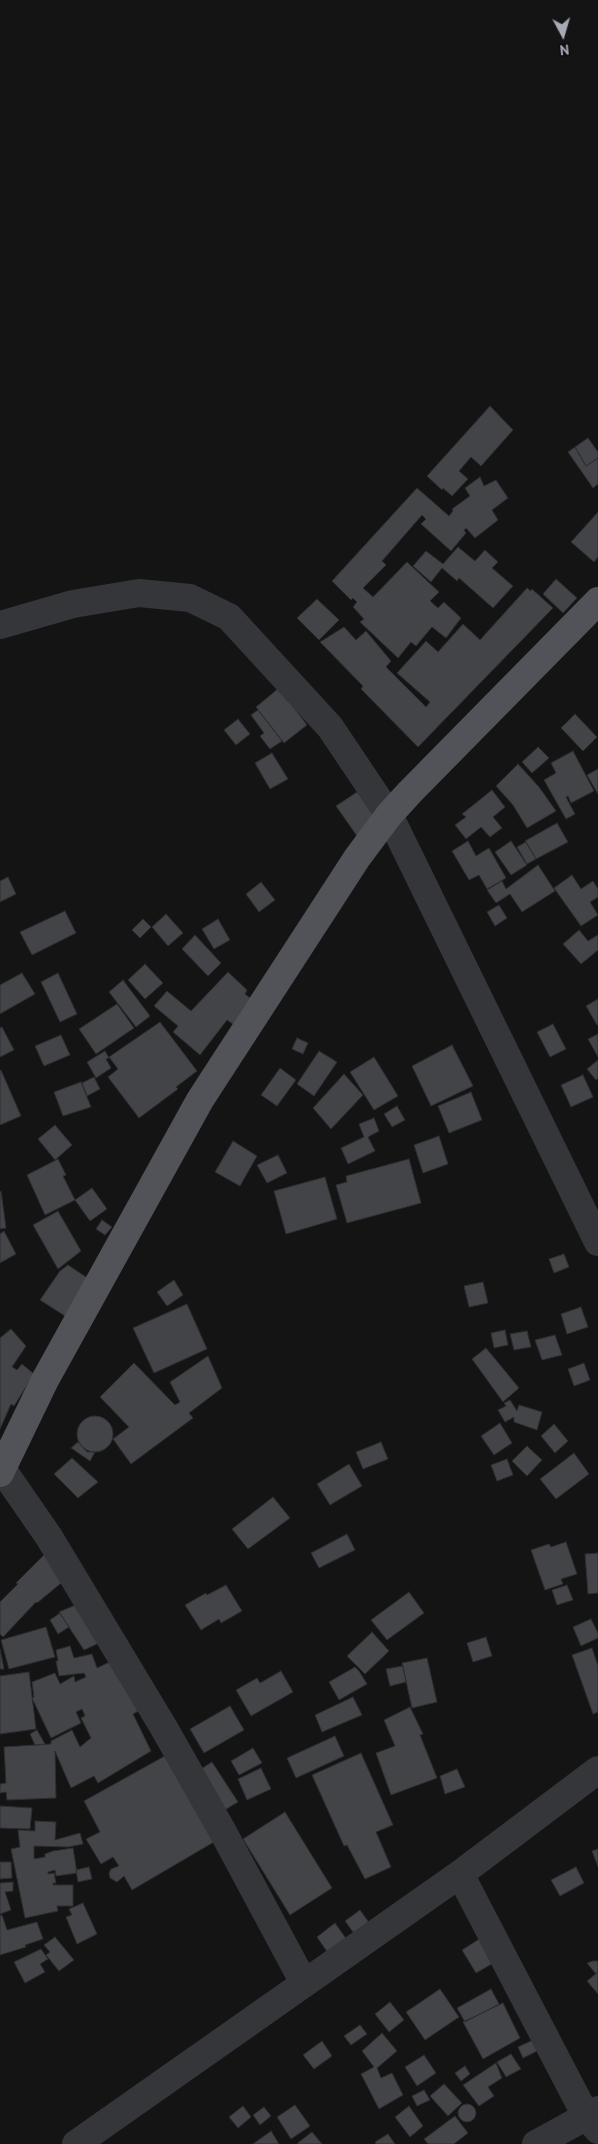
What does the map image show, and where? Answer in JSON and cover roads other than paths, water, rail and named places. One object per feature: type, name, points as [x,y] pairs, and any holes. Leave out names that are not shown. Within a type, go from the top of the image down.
[{"type":"main road","points":[[1,1471],[45,1380],[200,1100],[357,858],[389,815],[598,601]]},
{"type":"street","points":[[0,625],[73,604],[139,593],[190,598],[229,617],[330,727],[389,815],[598,1242]]},
{"type":"street","points":[[1,1471],[49,1537],[164,1728],[224,1832],[304,1983]]},
{"type":"street","points":[[76,2144],[460,1874],[598,1770]]},
{"type":"street","points":[[460,1874],[594,2119],[536,2144]]}]
